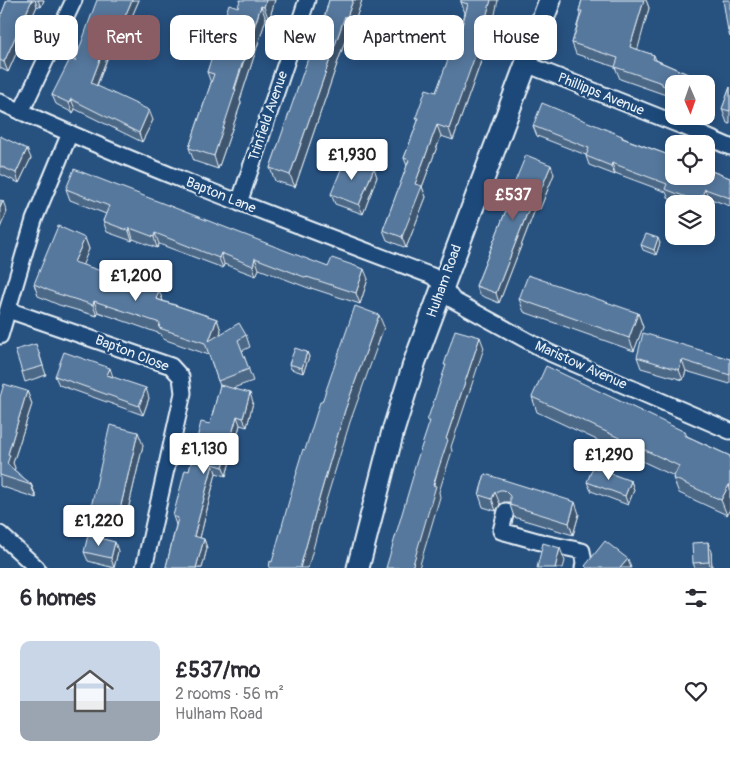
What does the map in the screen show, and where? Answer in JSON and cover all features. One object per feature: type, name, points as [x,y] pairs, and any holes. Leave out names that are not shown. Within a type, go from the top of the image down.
[{"type":"street","points":[[21,112],[74,0]]},
{"type":"street","name":"Trinfield Avenue","points":[[239,203],[307,0]]},
{"type":"street","name":"Hulham Road","points":[[358,568],[393,431],[415,361],[550,0]]},
{"type":"street","name":"Phillipps Avenue","points":[[526,64],[730,147]]},
{"type":"street","name":"Bapton Lane","points":[[0,102],[239,203],[432,276],[442,285]]},
{"type":"street","points":[[0,336],[34,220],[70,133]]},
{"type":"street","name":"Maristow Avenue","points":[[442,285],[452,300],[550,353],[730,431]]},
{"type":"street","name":"Bapton Close","points":[[8,310],[171,366],[181,377],[184,393],[144,568]]},
{"type":"street","points":[[506,511],[501,530],[544,543],[582,551],[583,568]]},
{"type":"street","points":[[0,534],[37,568]]},
{"type":"building","points":[[7,0],[32,0],[25,15],[15,15],[15,38],[4,62],[0,60],[0,18]]},
{"type":"building","points":[[97,0],[132,0],[126,15],[92,15]]},
{"type":"building","points":[[240,0],[266,0],[264,7],[261,6],[255,24],[255,15],[225,15],[229,4],[238,7]]},
{"type":"building","points":[[329,0],[353,0],[348,15],[344,15],[334,48],[334,15],[325,15]]},
{"type":"building","points":[[461,0],[491,0],[487,15],[474,15],[474,59],[449,129],[437,125],[415,184],[422,186],[402,237],[383,230],[409,160],[404,158],[419,118],[416,117],[426,89],[436,92],[448,60],[464,60],[464,18],[468,4],[461,2]]},
{"type":"building","points":[[582,0],[644,0],[630,47],[654,55],[653,59],[690,75],[665,75],[665,86],[662,83],[615,67],[618,58],[572,43],[582,11],[579,11]]},
{"type":"building","points":[[723,0],[730,0],[730,26],[728,31]]},
{"type":"building","points":[[88,25],[88,60],[100,60],[91,83],[149,110],[139,133],[71,99],[69,103],[52,95],[70,60],[78,60],[78,53]]},
{"type":"building","points":[[211,60],[243,60],[214,156],[189,148],[214,74],[207,72]]},
{"type":"building","points":[[307,60],[330,60],[290,175],[270,168]]},
{"type":"building","points":[[730,87],[730,111],[722,109]]},
{"type":"building","points":[[542,103],[622,136],[622,138],[665,154],[665,183],[612,163],[611,166],[586,156],[589,148],[533,126]]},
{"type":"building","points":[[0,136],[27,149],[16,173],[0,166]]},
{"type":"building","points":[[526,155],[551,165],[537,199],[533,198],[496,293],[476,286]]},
{"type":"building","points":[[346,157],[374,168],[359,205],[331,194]]},
{"type":"building","points":[[74,169],[328,267],[332,258],[364,269],[356,293],[307,278],[255,258],[253,266],[221,253],[219,258],[155,233],[154,237],[130,228],[129,231],[103,221],[109,206],[66,189]]},
{"type":"building","points":[[715,172],[730,178],[730,198],[705,189],[702,195],[681,195],[665,189],[667,185],[715,185]]},
{"type":"building","points":[[58,226],[85,238],[74,262],[159,290],[156,299],[217,319],[209,341],[239,323],[246,335],[238,340],[249,369],[218,381],[205,343],[159,328],[160,323],[94,301],[93,305],[34,284]]},
{"type":"building","points":[[646,234],[658,238],[654,250],[641,245]]},
{"type":"building","points":[[528,275],[638,313],[629,338],[519,299]]},
{"type":"building","points":[[355,306],[379,315],[345,410],[300,568],[269,568],[303,449],[305,450],[320,402],[322,402]]},
{"type":"building","points":[[455,330],[480,337],[446,439],[448,440],[433,485],[436,486],[412,568],[386,568],[413,472],[430,421],[427,421],[446,365],[444,365]]},
{"type":"building","points":[[643,333],[730,359],[730,375],[682,360],[679,370],[637,357]]},
{"type":"building","points":[[36,344],[43,366],[22,372],[15,350]]},
{"type":"building","points":[[295,348],[307,352],[302,368],[289,364]]},
{"type":"building","points":[[64,352],[110,368],[107,375],[146,388],[139,406],[55,376]]},
{"type":"building","points":[[546,366],[685,432],[684,435],[730,456],[730,486],[721,500],[673,478],[679,466],[532,397]]},
{"type":"building","points":[[4,384],[27,391],[8,454],[10,455],[7,464],[31,485],[0,475],[0,397]]},
{"type":"building","points":[[220,385],[250,393],[243,418],[237,416],[223,467],[213,464],[194,536],[204,539],[196,568],[166,567],[178,518],[173,516],[185,470],[189,471],[201,422],[210,424]]},
{"type":"building","points":[[110,425],[138,432],[119,514],[91,507]]},
{"type":"building","points":[[593,467],[631,481],[625,496],[587,482]]},
{"type":"building","points":[[485,474],[575,502],[569,523],[510,505],[510,496],[504,490],[495,492],[492,499],[479,495]]},
{"type":"building","points":[[88,535],[115,542],[111,558],[84,552]]},
{"type":"building","points":[[605,541],[628,559],[620,568],[587,568],[585,566]]},
{"type":"building","points":[[708,542],[709,562],[693,563],[692,543]]},
{"type":"building","points":[[543,543],[560,548],[555,568],[537,568]]}]
